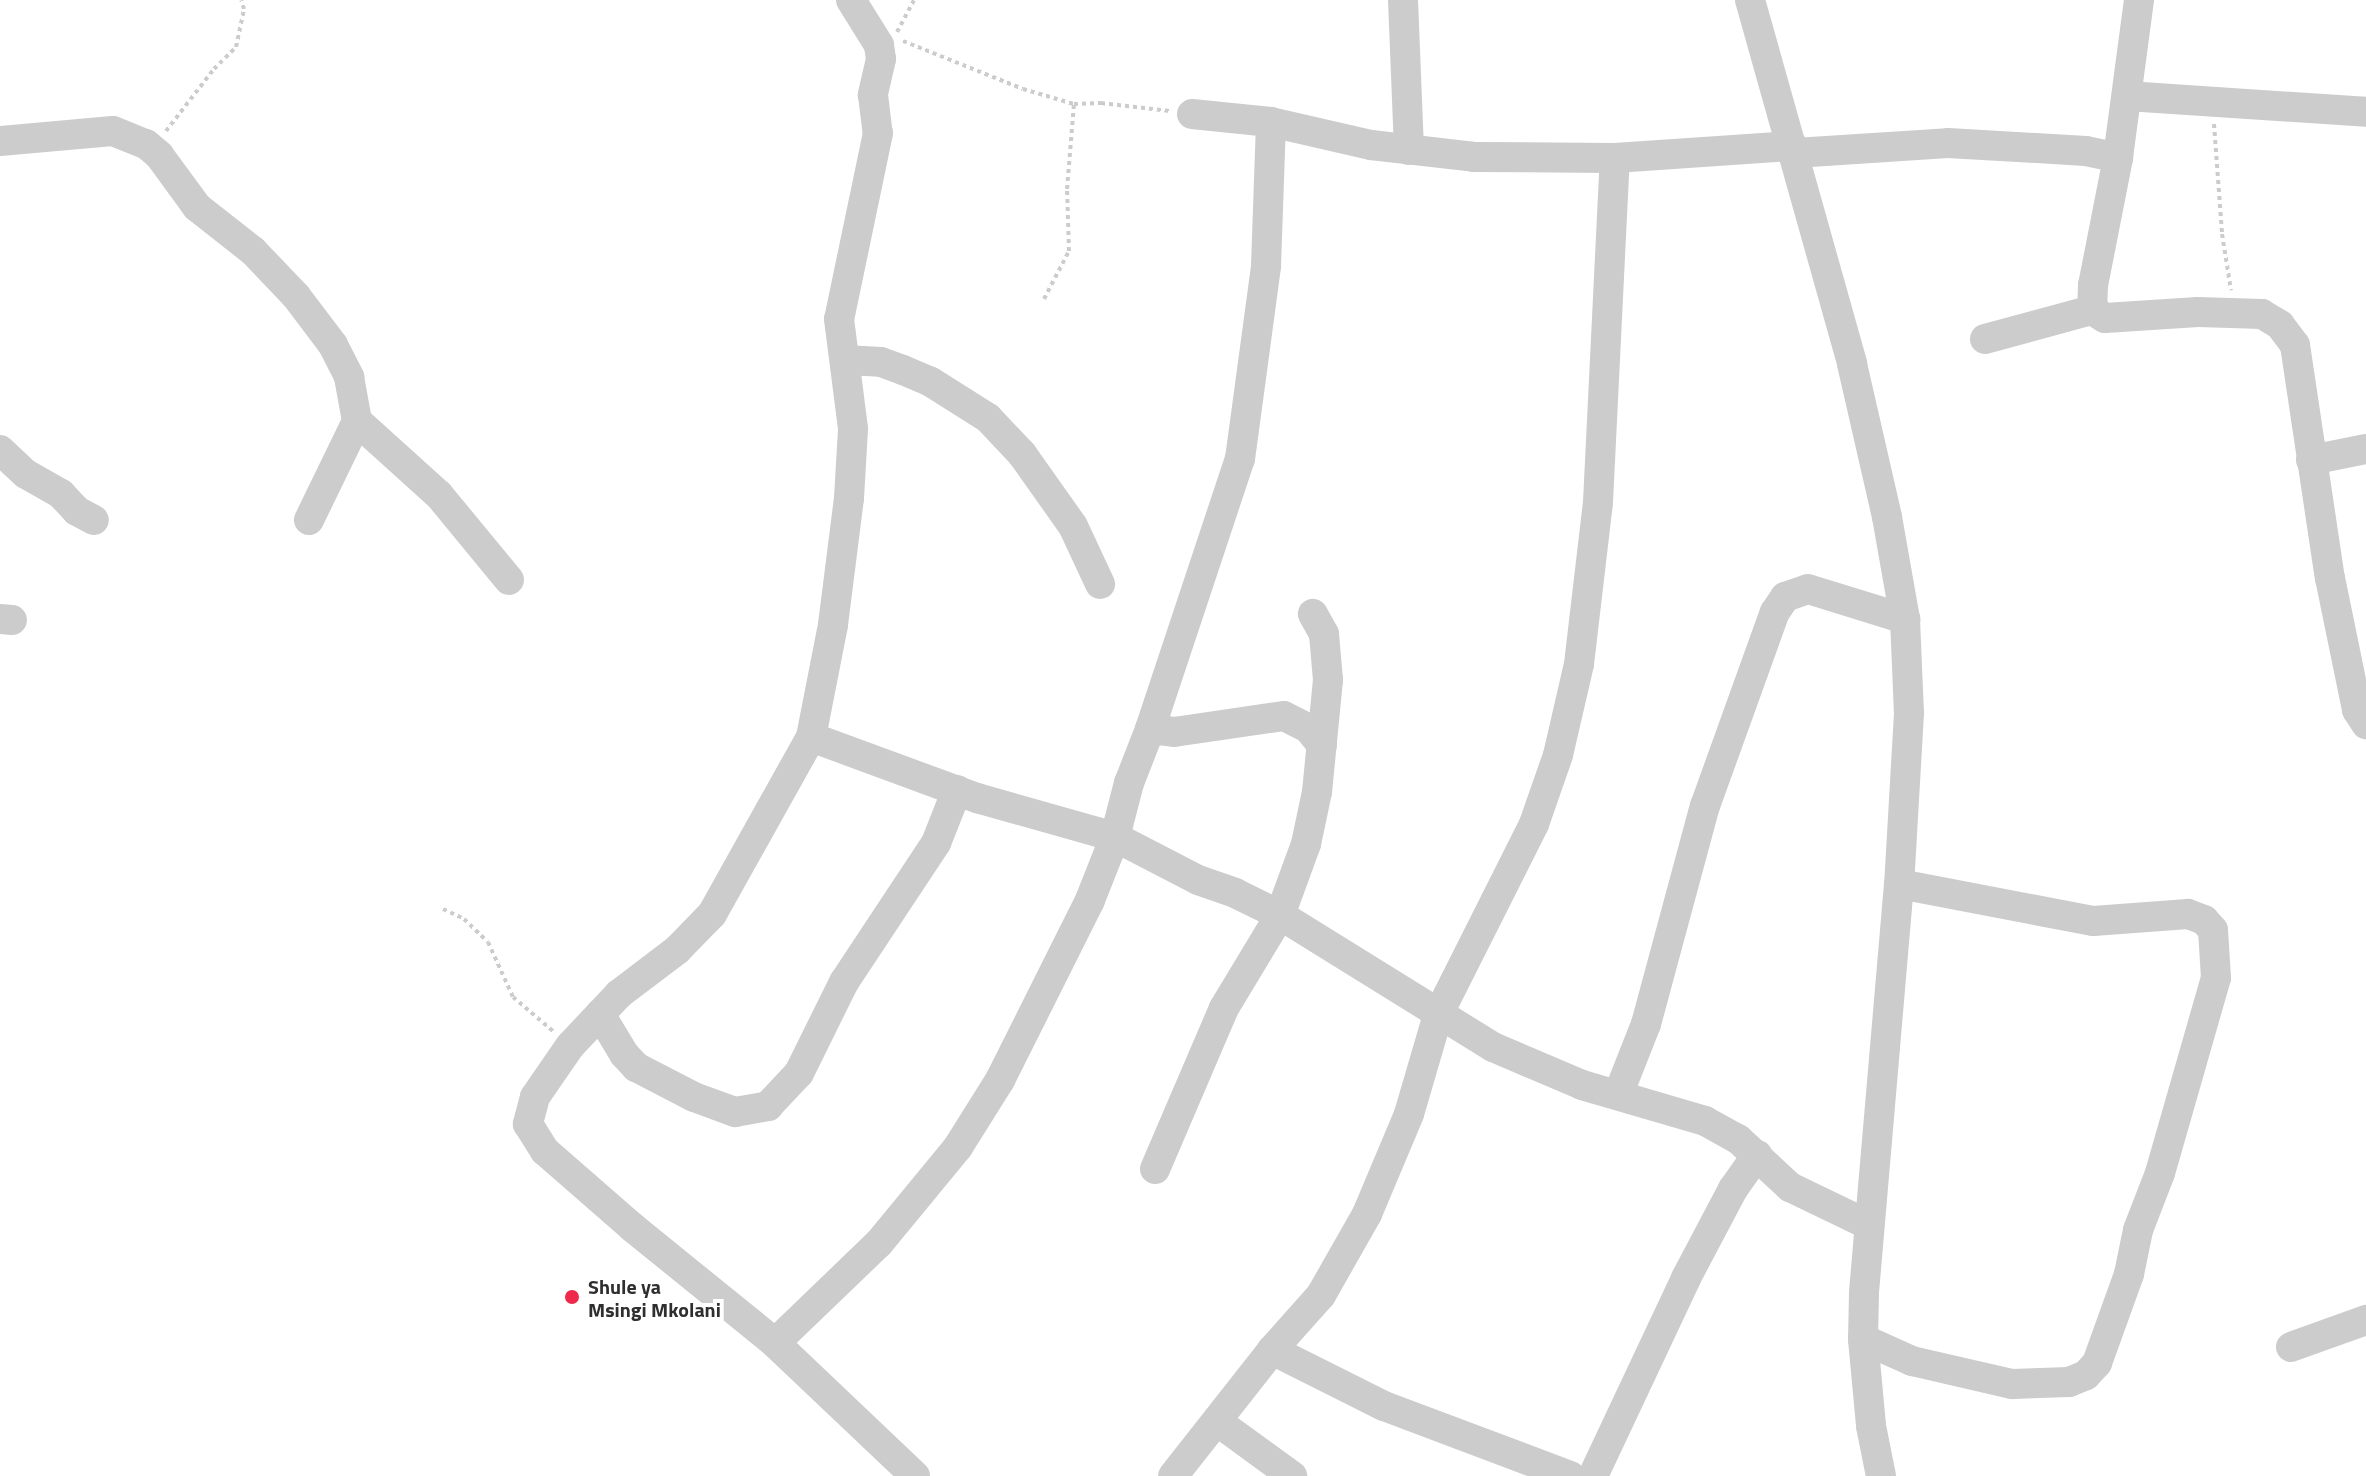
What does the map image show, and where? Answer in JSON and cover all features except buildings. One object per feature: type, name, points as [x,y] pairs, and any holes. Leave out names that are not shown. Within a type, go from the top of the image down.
[{"type":"street","points":[[851,0],[879,45],[881,59],[873,95],[878,133],[839,319],[853,429],[847,523],[833,625],[811,737],[712,914],[677,950],[619,994],[570,1046],[535,1097],[529,1113],[531,1133],[545,1151],[632,1227],[775,1343],[915,1476]]},
{"type":"street","points":[[1403,0],[1409,150]]},
{"type":"street","points":[[1750,0],[1852,364],[1887,517],[1905,619],[1909,713],[1899,884],[1869,1225],[1863,1339],[1871,1426],[1881,1476]]},
{"type":"street","points":[[2092,310],[2093,285],[2118,158],[2139,0]]},
{"type":"street","points":[[2127,96],[2366,112]]},
{"type":"street","points":[[1192,114],[1271,122],[1371,145],[1474,157],[1615,158],[1948,143],[2086,151],[2118,158]]},
{"type":"street","points":[[775,1343],[879,1243],[958,1147],[1000,1080],[1090,900],[1115,837],[1129,783],[1240,459],[1266,266],[1271,122]]},
{"type":"street","points":[[0,141],[113,131],[127,134],[153,150],[197,207],[253,251],[296,296],[333,345],[349,377],[357,421],[309,520]]},
{"type":"street","points":[[1173,1476],[1272,1350],[1321,1295],[1367,1214],[1409,1114],[1438,1015],[1534,824],[1558,755],[1579,664],[1605,415],[1615,158]]},
{"type":"street","points":[[1985,339],[2092,310],[2105,318],[2236,312],[2262,314],[2280,325],[2295,345],[2311,460],[2357,710],[2366,724]]},
{"type":"street","points":[[845,360],[881,362],[917,376],[988,418],[1022,454],[1073,526],[1100,584]]},
{"type":"street","points":[[357,421],[439,495],[509,580]]},
{"type":"street","points":[[2311,460],[2366,449]]},
{"type":"street","points":[[0,450],[26,474],[61,494],[77,511],[94,520]]},
{"type":"street","points":[[1618,1095],[1646,1024],[1705,806],[1775,612],[1785,597],[1808,589],[1905,619]]},
{"type":"street","points":[[1155,1169],[1224,1008],[1280,915],[1306,844],[1327,717],[1327,649],[1313,614]]},
{"type":"street","points":[[1150,729],[1174,732],[1284,716],[1308,728],[1322,745]]},
{"type":"street","points":[[811,737],[957,790],[1115,837],[1198,880],[1235,893],[1280,915],[1493,1047],[1582,1085],[1705,1121],[1757,1155],[1790,1187],[1869,1225]]},
{"type":"street","points":[[600,1014],[624,1054],[636,1067],[694,1097],[735,1112],[768,1106],[799,1073],[844,982],[936,843],[957,790]]},
{"type":"street","points":[[1863,1339],[1912,1361],[2012,1384],[2069,1382],[2086,1375],[2097,1363],[2129,1274],[2138,1230],[2160,1173],[2216,978],[2213,930],[2204,920],[2188,914],[2093,921],[1899,884]]},
{"type":"street","points":[[1593,1476],[1686,1278],[1733,1189],[1757,1155]]},
{"type":"street","points":[[2291,1347],[2366,1320]]},
{"type":"street","points":[[1272,1350],[1384,1406],[1570,1476]]},
{"type":"street","points":[[1218,1422],[1292,1476]]},
{"type":"path","points":[[153,150],[192,96],[236,47],[244,9],[241,0]]},
{"type":"path","points":[[914,0],[894,37],[1023,89],[1074,104],[1101,103],[1192,114]]},
{"type":"path","points":[[2213,103],[2222,234],[2236,312]]},
{"type":"path","points":[[1044,299],[1069,251],[1067,189],[1074,104]]},
{"type":"path","points":[[443,909],[464,919],[488,942],[513,997],[570,1046]]},
{"type":"place","name":"Shule ya Msingi Mkolani","points":[[572,1297]]}]
